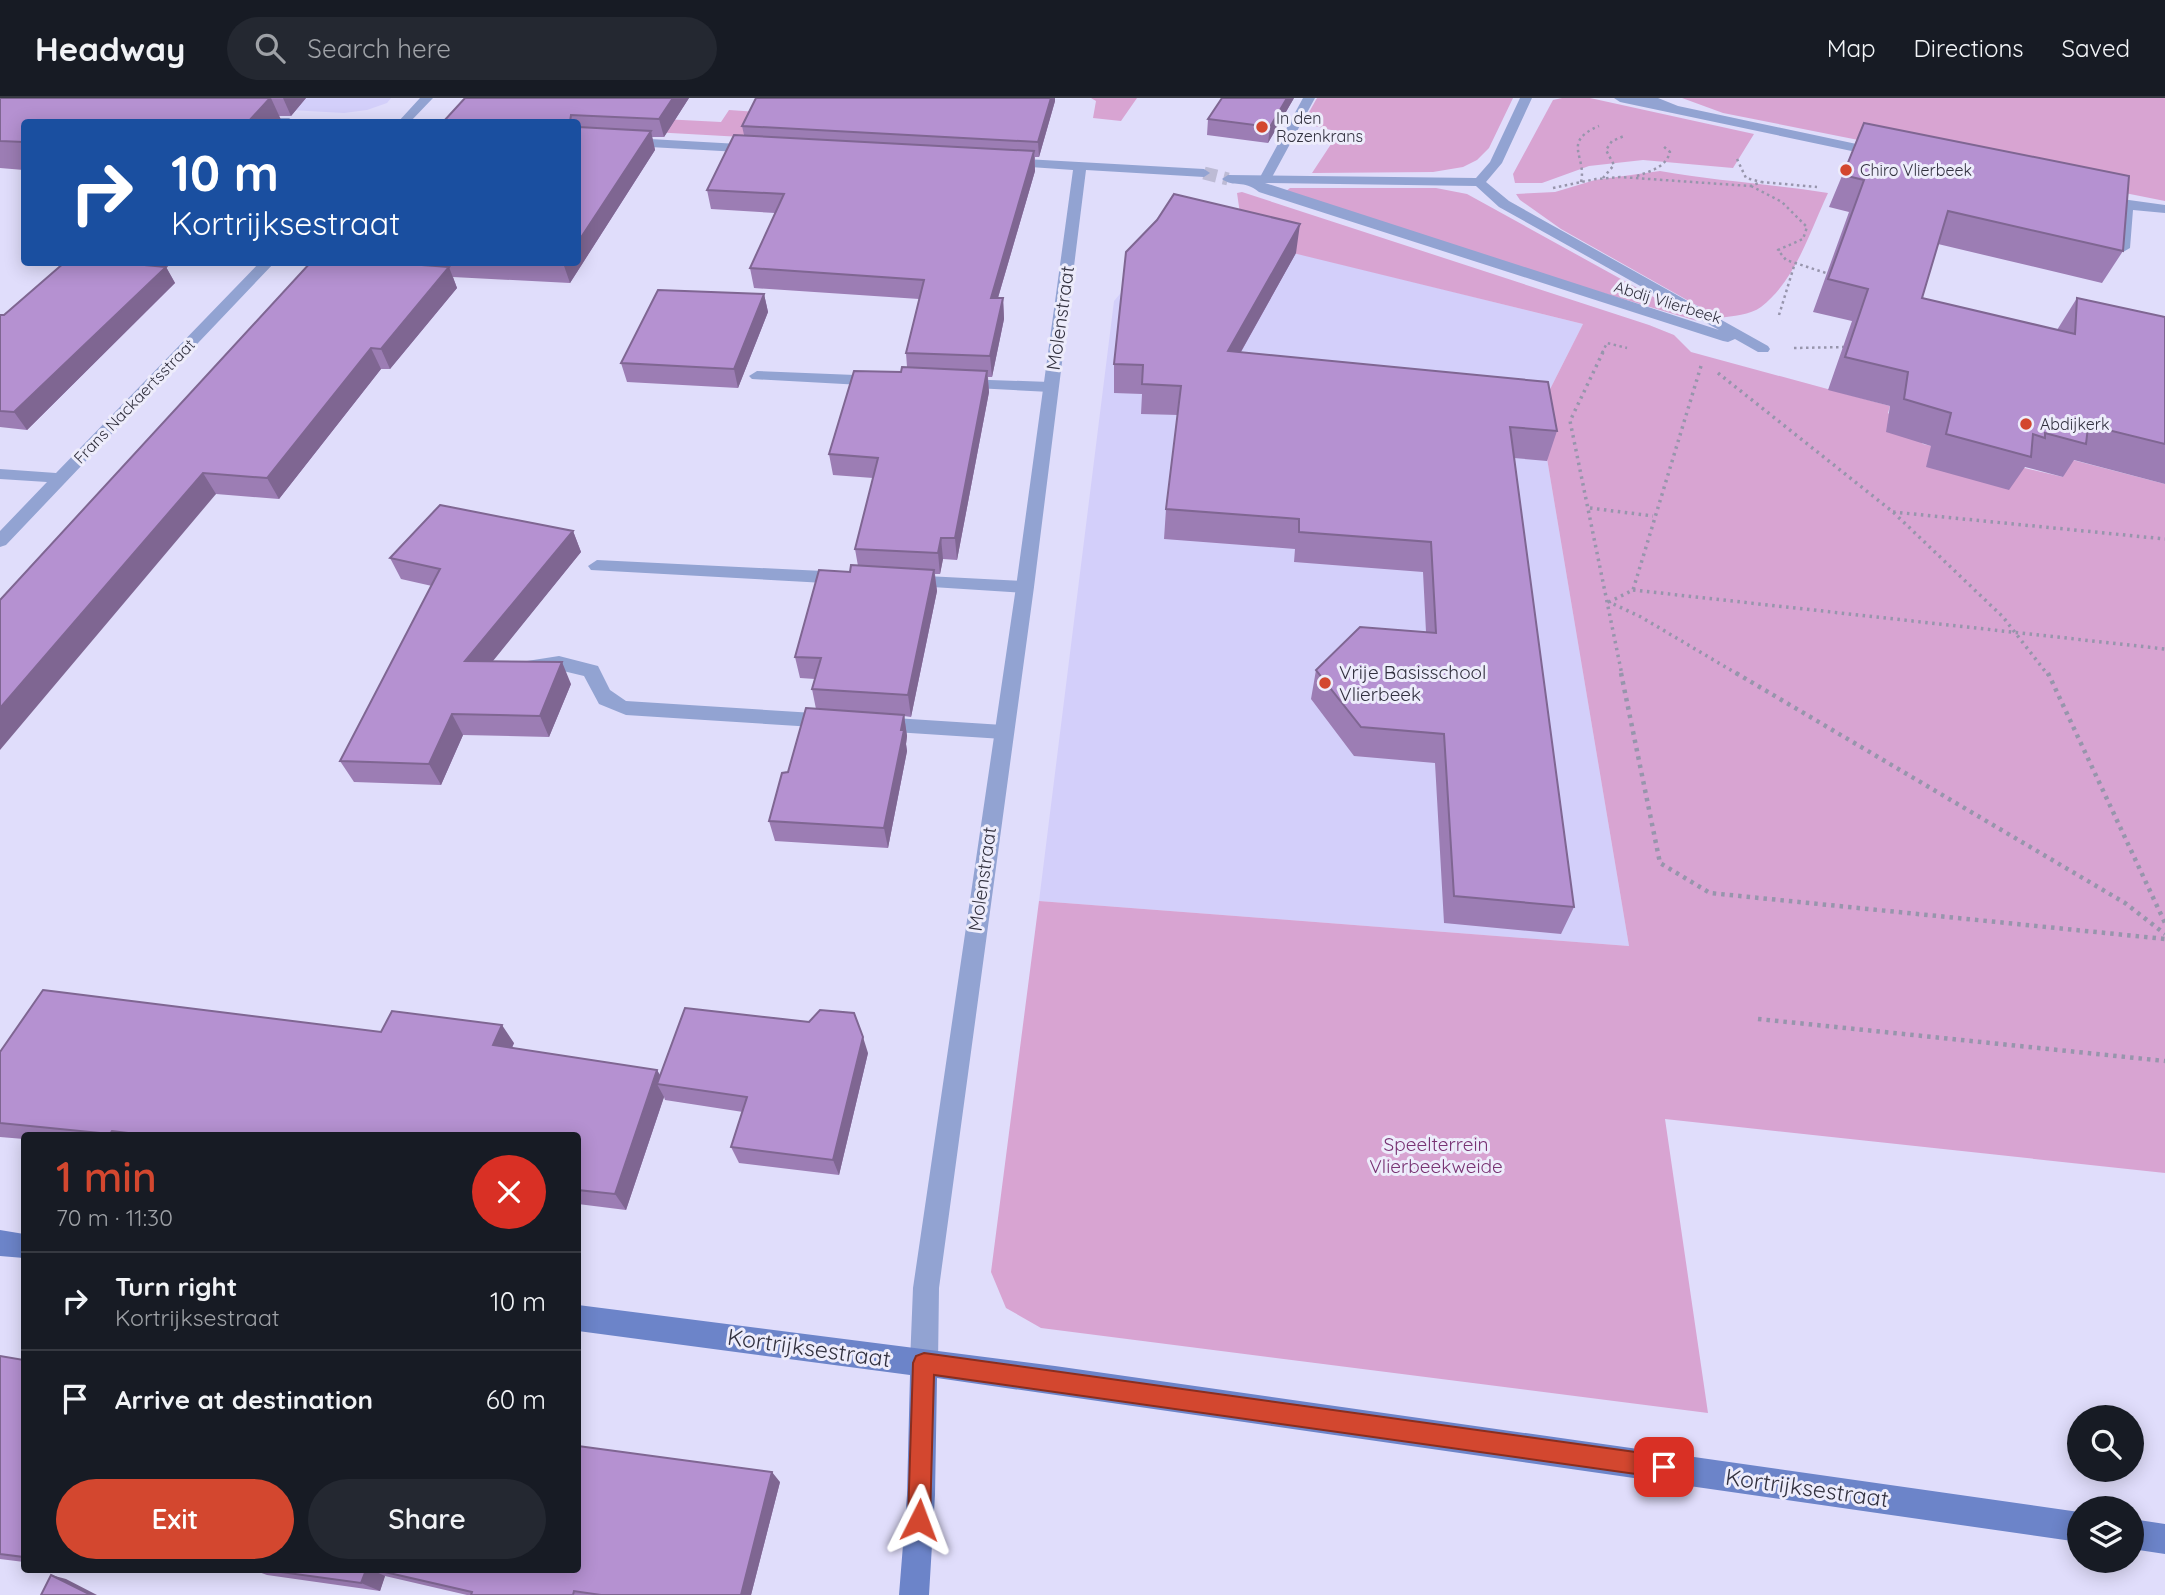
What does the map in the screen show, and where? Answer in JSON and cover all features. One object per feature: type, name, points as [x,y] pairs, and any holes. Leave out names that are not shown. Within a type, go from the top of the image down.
[{"type":"street","points":[[407,119],[428,98]]},
{"type":"street","points":[[1258,179],[1309,98]]},
{"type":"street","points":[[1479,182],[1496,163],[1526,98]]},
{"type":"street","points":[[1620,98],[1898,156]]},
{"type":"street","points":[[1648,98],[1674,108]]},
{"type":"street","points":[[581,139],[773,150]]},
{"type":"street","points":[[996,162],[1204,173]]},
{"type":"street","name":"Molenstraat","points":[[914,1595],[921,1495],[926,1288],[1025,587],[1080,167]]},
{"type":"street","name":"Abdij Vlierbeek","points":[[1228,179],[1479,182],[1504,204],[1763,349]]},
{"type":"street","name":"Abdij Vlierbeek","points":[[1258,179],[1264,189],[1679,325],[1763,349]]},
{"type":"street","points":[[2087,197],[2165,209]]},
{"type":"street","points":[[2123,247],[2127,205]]},
{"type":"street","name":"Frans Nackaertsstraat","points":[[0,541],[264,266]]},
{"type":"street","points":[[757,376],[896,382]]},
{"type":"street","points":[[938,383],[1050,387]]},
{"type":"street","points":[[0,474],[60,478]]},
{"type":"street","points":[[597,566],[859,579]]},
{"type":"street","points":[[887,580],[1025,587]]},
{"type":"street","points":[[522,668],[559,663],[591,671],[605,699],[610,704],[626,708],[1003,732]]},
{"type":"street","points":[[0,1243],[21,1246]]},
{"type":"street","name":"Kortrijksestraat","points":[[581,1318],[924,1363],[2067,1525]]},
{"type":"street","points":[[2144,1536],[2165,1539]]},
{"type":"path","points":[[1602,178],[1614,165],[1606,150],[1612,141],[1633,136]]},
{"type":"path","points":[[1632,177],[1658,168],[1668,160],[1670,152],[1659,141]]},
{"type":"path","points":[[1479,182],[1516,189],[1555,188],[1602,178],[1662,177],[1750,186],[1778,198],[1798,213],[1807,227],[1803,239],[1777,250],[1786,260],[1826,273]]},
{"type":"path","points":[[1750,186],[1762,182],[1818,187]]},
{"type":"path","points":[[1795,263],[1782,308],[1763,349],[1858,347]]},
{"type":"path","points":[[1634,349],[1607,343],[1570,421],[1590,508],[1660,863],[1710,893],[2165,939]]},
{"type":"path","points":[[1695,362],[1702,361],[1893,512],[2003,617],[2046,670],[2165,923]]},
{"type":"path","points":[[1633,590],[1653,516],[1702,361]]},
{"type":"path","points":[[1590,508],[1653,516]]},
{"type":"path","points":[[1893,512],[2165,539]]},
{"type":"path","points":[[1609,602],[1633,590],[2165,649]]},
{"type":"path","points":[[1609,602],[1641,617],[2125,903],[2165,934]]},
{"type":"path","points":[[1758,1019],[2165,1061]]},
{"type":"shaded area","points":[[69,98],[391,98],[387,103],[367,110],[344,113]]},
{"type":"shaded area","name":"Vrije Basisschool Vlierbeek","points":[[1179,224],[1583,324],[1539,411],[1629,946],[1039,901],[1114,301]]},
{"type":"green space","points":[[1091,98],[1137,98],[1121,121],[1093,118],[1096,101]]},
{"type":"green space","points":[[1317,98],[1513,98],[1489,148],[1477,160],[1463,167],[1433,172],[1312,173],[1339,132],[1303,123]]},
{"type":"green space","points":[[1590,98],[1754,134],[1733,168],[1643,160],[1589,166],[1542,183],[1515,183],[1513,174],[1553,100]]},
{"type":"green space","points":[[1682,98],[2165,98],[2165,201],[1723,113]]},
{"type":"green space","points":[[729,110],[758,112],[742,137],[599,129],[643,118],[721,122]]},
{"type":"green space","points":[[1660,171],[1828,193],[1793,269],[1773,296],[1752,312],[1719,318],[1561,229],[1520,200],[1516,194],[1555,192],[1595,180]]},
{"type":"green space","points":[[1290,188],[1436,188],[1467,194],[1697,321],[1489,259],[1285,192]]},
{"type":"green space","name":"Speelterrein Vlierbeekweide","points":[[1242,192],[1649,325],[1674,335],[1691,352],[1890,406],[1888,413],[1923,444],[2063,477],[2069,459],[2165,484],[2165,1173],[1665,1119],[1708,1413],[1041,1328],[1006,1308],[991,1272],[1039,901],[1629,946],[1539,411],[1583,324],[1244,241],[1237,193]]},
{"type":"building","points":[[0,98],[270,98],[251,119],[21,119],[21,142],[0,141]]},
{"type":"building","points":[[465,98],[673,98],[659,119],[571,115],[570,119],[446,119]]},
{"type":"building","points":[[756,98],[1051,98],[1038,142],[742,126]]},
{"type":"building","points":[[1222,98],[1287,98],[1270,127],[1208,119]]},
{"type":"building","points":[[1864,123],[2129,176],[2123,251],[1948,211],[1922,298],[2075,334],[2077,298],[2165,317],[2165,444],[2092,426],[2088,427],[2086,444],[2045,433],[2045,438],[2033,434],[2031,457],[1946,434],[1951,413],[1904,399],[1908,372],[1845,357],[1868,289],[1828,279],[1864,180],[1843,175]]},
{"type":"building","points":[[581,127],[651,131],[581,237]]},
{"type":"building","points":[[734,135],[1034,151],[991,298],[1003,298],[990,356],[906,353],[924,280],[750,268],[784,194],[707,190]]},
{"type":"building","points":[[1174,194],[1300,224],[1228,351],[1548,382],[1557,431],[1510,427],[1574,907],[1454,896],[1444,734],[1361,727],[1316,670],[1360,627],[1436,633],[1431,542],[1299,532],[1299,519],[1166,509],[1181,386],[1142,384],[1143,365],[1114,364],[1126,252],[1157,220]]},
{"type":"building","points":[[60,266],[166,267],[14,412],[0,411],[0,315],[4,315]]},
{"type":"building","points":[[307,266],[449,267],[381,349],[371,348],[267,478],[203,473],[0,708],[0,600]]},
{"type":"building","points":[[658,290],[764,294],[734,369],[621,363]]},
{"type":"building","points":[[902,367],[987,371],[955,538],[941,538],[938,553],[855,549],[878,458],[829,454],[854,371],[901,372]]},
{"type":"building","points":[[440,505],[573,531],[465,661],[562,662],[540,716],[452,714],[429,764],[340,761],[440,569],[390,558]]},
{"type":"building","points":[[851,565],[934,570],[908,695],[812,689],[821,658],[795,657],[819,570],[850,572]]},
{"type":"building","points":[[806,708],[904,715],[901,730],[904,730],[884,828],[769,821],[782,773],[788,772]]},
{"type":"building","points":[[43,990],[381,1032],[392,1011],[502,1025],[493,1045],[657,1070],[615,1194],[581,1190],[581,1132],[90,1132],[0,1123],[0,1052]]},
{"type":"building","points":[[685,1008],[809,1022],[820,1010],[854,1013],[863,1037],[833,1160],[731,1147],[747,1097],[657,1084]]},
{"type":"building","points":[[0,1356],[21,1360],[21,1557],[0,1554]]},
{"type":"building","points":[[581,1446],[772,1472],[741,1595],[601,1595],[574,1591],[573,1595],[471,1595],[472,1592],[389,1573],[581,1573]]},
{"type":"building","points":[[288,1573],[365,1573],[361,1583]]},
{"type":"building","points":[[51,1575],[91,1595],[41,1595]]},
{"type":"tunnel","points":[[1204,173],[1228,179]]},
{"type":"place","name":"In den Rozenkrans","points":[[1262,127]]},
{"type":"place","name":"Chiro Vlierbeek","points":[[1846,170]]},
{"type":"place","name":"Abdijkerk","points":[[2026,424]]},
{"type":"place","name":"Vrije Basisschool Vlierbeek","points":[[1325,683]]},
{"type":"route","points":[[919,1520],[924,1363],[1664,1467]]}]
